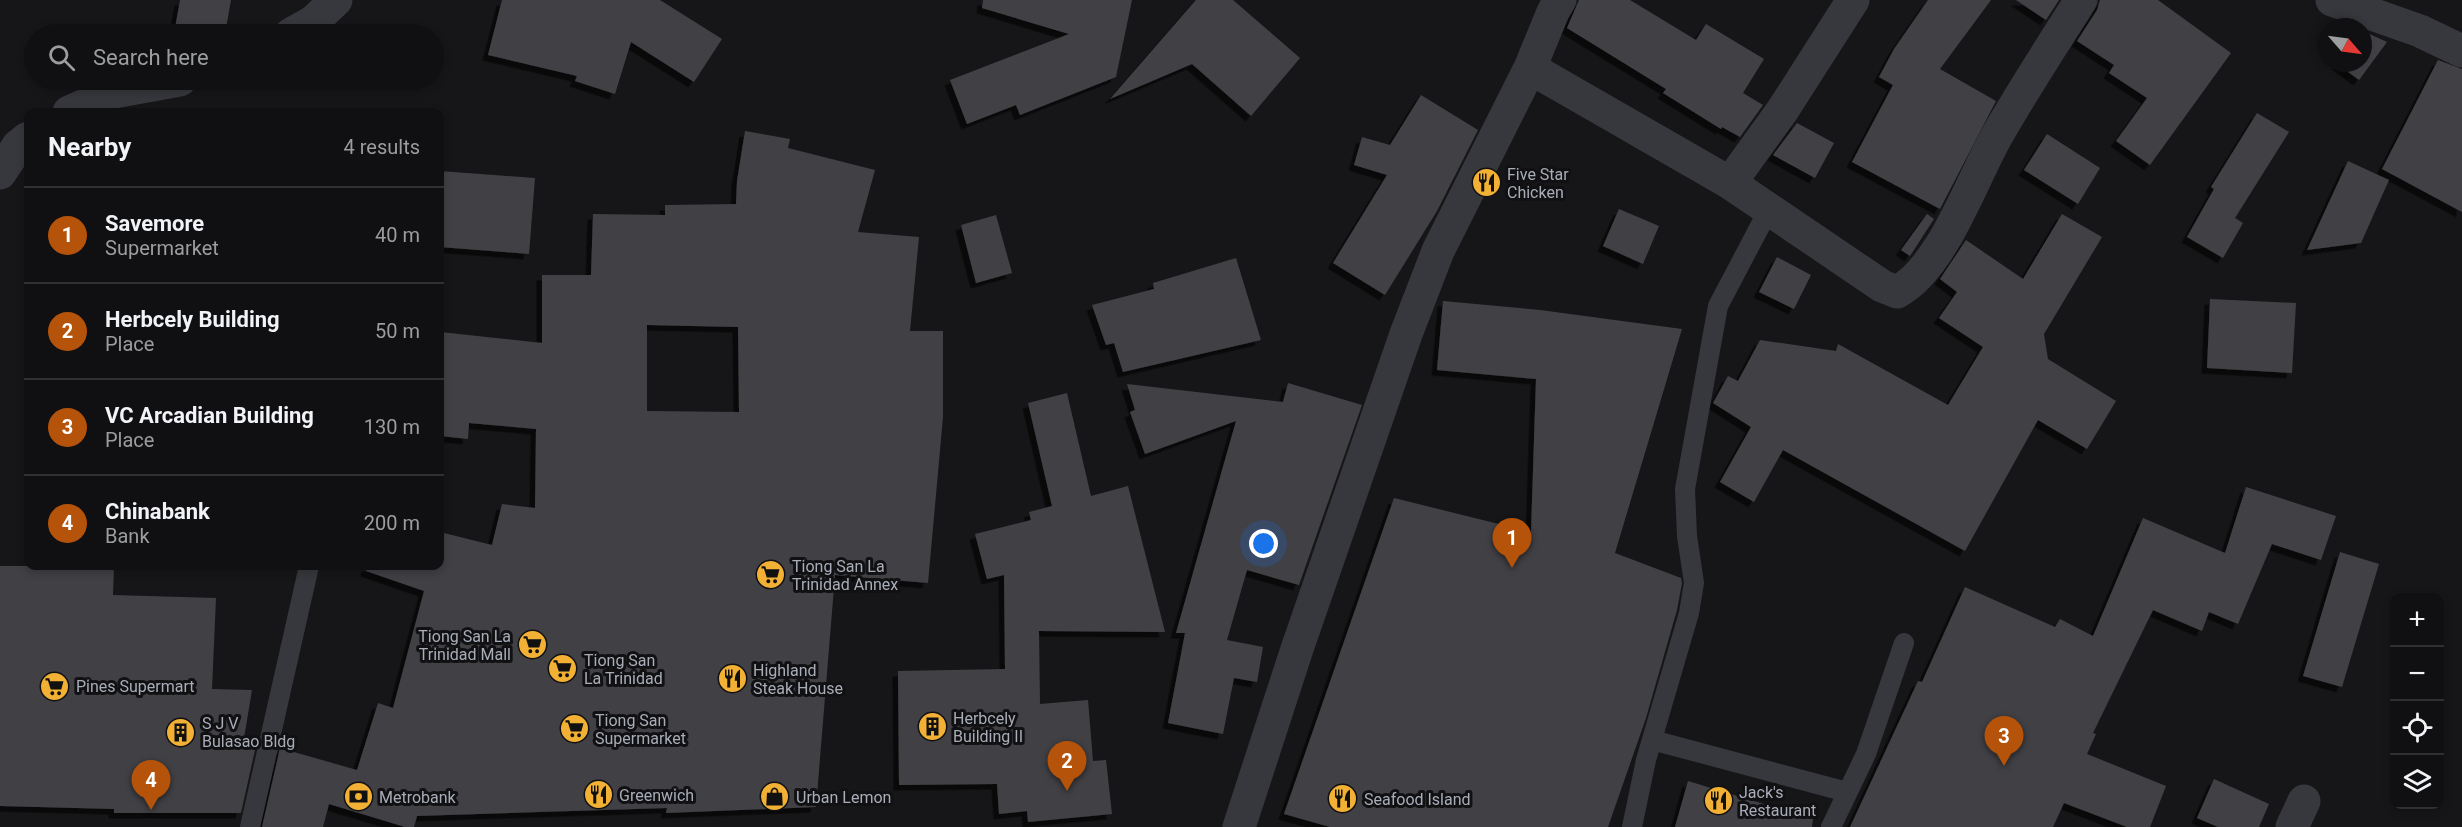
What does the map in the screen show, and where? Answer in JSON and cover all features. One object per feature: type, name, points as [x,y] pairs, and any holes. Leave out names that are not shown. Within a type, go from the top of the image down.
[{"type":"street","points":[[309,24],[336,0]]},
{"type":"street","points":[[1239,827],[1297,649],[1422,292],[1438,251],[1530,68],[1552,12],[1560,0]]},
{"type":"street","points":[[1730,183],[1782,111],[1853,0]]},
{"type":"street","points":[[1530,68],[1730,183],[1768,211],[1858,268],[1882,286],[1897,292],[1911,285],[1936,254],[1998,133],[2080,0]]},
{"type":"street","points":[[2332,0],[2420,31],[2462,51]]},
{"type":"street","points":[[78,108],[114,92],[125,90]]},
{"type":"street","points":[[0,173],[18,146],[24,141]]},
{"type":"lane","points":[[1632,827],[1652,741],[1694,590],[1687,536],[1685,489],[1718,306],[1768,211]]},
{"type":"lane","points":[[250,827],[308,570]]},
{"type":"lane","points":[[1831,827],[1866,754],[1904,643]]},
{"type":"lane","points":[[1652,741],[1847,792]]},
{"type":"building","points":[[180,0],[231,0],[227,24],[176,24]]},
{"type":"building","points":[[502,0],[660,0],[722,39],[694,82],[631,42],[615,94],[575,81],[577,76],[488,55]]},
{"type":"building","points":[[983,0],[1132,0],[1116,77],[1020,115],[1016,105],[967,124],[950,80],[1069,34],[982,8]]},
{"type":"building","points":[[1196,0],[1233,0],[1300,58],[1251,116],[1192,64],[1110,99]]},
{"type":"building","points":[[1579,0],[1630,0],[1696,40],[1706,24],[1764,59],[1743,93],[1763,105],[1740,137],[1722,127],[1721,129],[1663,93],[1666,89],[1567,28]]},
{"type":"building","points":[[1928,0],[1991,0],[1940,69],[1996,101],[1940,209],[1852,162],[1893,85],[1879,77],[1894,49]]},
{"type":"building","points":[[2016,0],[2059,0],[2046,20]]},
{"type":"building","points":[[2100,0],[2158,0],[2231,53],[2150,165],[2116,141],[2147,98],[2109,73],[2114,65],[2077,41],[2097,10]]},
{"type":"building","points":[[2372,35],[2387,42],[2372,62]]},
{"type":"building","points":[[2438,60],[2462,69],[2462,212],[2382,169]]},
{"type":"building","points":[[2348,72],[2365,72],[2359,80]]},
{"type":"building","points":[[1421,95],[1478,130],[1437,211],[1385,295],[1333,263],[1387,175],[1354,165],[1362,137],[1390,145]]},
{"type":"building","points":[[2257,113],[2289,132],[2235,218],[2243,223],[2223,258],[2187,237],[2214,189],[2211,187]]},
{"type":"building","points":[[1797,123],[1834,143],[1815,178],[1773,155]]},
{"type":"building","points":[[745,131],[790,139],[788,148],[875,170],[858,232],[919,237],[910,331],[943,331],[943,417],[928,583],[835,575],[816,807],[666,813],[667,808],[417,816],[414,827],[405,827],[329,804],[323,827],[262,827],[280,748],[357,770],[378,703],[393,708],[424,591],[366,570],[444,570],[444,533],[492,545],[502,504],[535,508],[536,429],[469,423],[468,439],[444,436],[444,332],[542,343],[542,275],[591,275],[593,214],[665,215],[665,205],[736,204],[737,181]],"holes":[[[647,325],[738,327],[739,412],[647,411]]]},
{"type":"building","points":[[2047,134],[2100,168],[2078,204],[2024,170]]},
{"type":"building","points":[[2348,161],[2389,180],[2361,243],[2307,250]]},
{"type":"building","points":[[444,171],[535,178],[529,254],[444,247]]},
{"type":"building","points":[[1619,209],[1659,226],[1643,264],[1603,246]]},
{"type":"building","points":[[1927,214],[1934,219],[1910,256],[1901,250]]},
{"type":"building","points":[[2062,214],[2102,237],[2044,334],[2048,359],[2116,401],[2087,449],[2038,420],[1965,551],[1783,450],[1754,502],[1720,482],[1751,427],[1713,403],[1728,376],[1738,381],[1760,340],[1836,351],[1838,344],[1948,405],[1983,347],[1939,318],[1957,292],[1940,279],[1966,240],[2023,279]]},
{"type":"building","points":[[996,215],[1012,273],[976,283],[961,225]]},
{"type":"building","points":[[1777,257],[1811,275],[1794,309],[1759,292]]},
{"type":"building","points":[[1236,258],[1261,340],[1123,372],[1114,343],[1106,345],[1092,305],[1154,289],[1153,283]]},
{"type":"building","points":[[2210,299],[2296,303],[2292,373],[2207,368]]},
{"type":"building","points":[[1443,301],[1540,310],[1682,329],[1615,553],[1681,578],[1682,583],[1677,610],[1646,718],[1608,827],[1330,827],[1284,814],[1394,498],[1531,532],[1536,379],[1437,370]]},
{"type":"building","points":[[1288,383],[1362,405],[1299,585],[1247,570],[1227,640],[1263,647],[1257,682],[1234,678],[1223,734],[1168,723],[1185,633],[1176,633],[1236,421],[1145,454],[1130,412],[1135,410],[1127,384],[1283,402]]},
{"type":"building","points":[[1067,393],[1091,496],[1128,486],[1165,632],[1039,631],[1040,704],[1088,700],[1093,761],[1106,760],[1112,814],[1028,822],[1027,811],[999,814],[997,784],[899,785],[898,671],[1005,669],[1004,575],[987,579],[975,534],[1031,520],[1029,512],[1052,506],[1028,403]]},
{"type":"building","points":[[2246,487],[2336,516],[2321,560],[2272,544],[2238,624],[2209,612],[2202,631],[2153,610],[2093,733],[2096,734],[2087,754],[2166,786],[2150,827],[2127,827],[2064,803],[2053,827],[1850,827],[1918,681],[1922,682],[1965,587],[2055,627],[2060,619],[2093,636],[2143,518],[2225,553]]},
{"type":"building","points":[[2340,552],[2379,564],[2342,687],[2303,676]]},
{"type":"building","points":[[0,566],[24,566],[24,570],[114,570],[113,595],[216,598],[212,689],[252,690],[244,738],[257,741],[241,813],[114,813],[114,809],[0,806]]},
{"type":"building","points":[[2214,779],[2269,804],[2259,827],[2218,827],[2197,818]]},
{"type":"building","name":"Jack's Restaurant","points":[[1688,781],[1813,819],[1812,827],[1675,827]]},
{"type":"place","name":"Five Star Chicken","points":[[1486,183]]},
{"type":"place","name":"Savemore","points":[[1512,568]]},
{"type":"place","name":"Tiong San La Trinidad Annex","points":[[771,575]]},
{"type":"place","name":"Tiong San La Trinidad Mall","points":[[532,645]]},
{"type":"place","name":"Tiong San La Trinidad","points":[[563,669]]},
{"type":"place","name":"Highland Steak House","points":[[732,679]]},
{"type":"place","name":"Pines Supermart","points":[[55,686]]},
{"type":"place","name":"Herbcely Building II","points":[[932,727]]},
{"type":"place","name":"Tiong San Supermarket","points":[[574,729]]},
{"type":"place","name":"S J V Bulasao Bldg","points":[[181,732]]},
{"type":"place","name":"VC Arcadian Building","points":[[2004,766]]},
{"type":"place","name":"Herbcely Building","points":[[1067,791]]},
{"type":"place","name":"Greenwich","points":[[598,795]]},
{"type":"place","name":"Metrobank","points":[[358,797]]},
{"type":"place","name":"Urban Lemon","points":[[775,797]]},
{"type":"place","name":"Seafood Island","points":[[1343,799]]},
{"type":"place","name":"Jack's Restaurant","points":[[1718,801]]},
{"type":"place","name":"Chinabank","points":[[151,810]]}]
